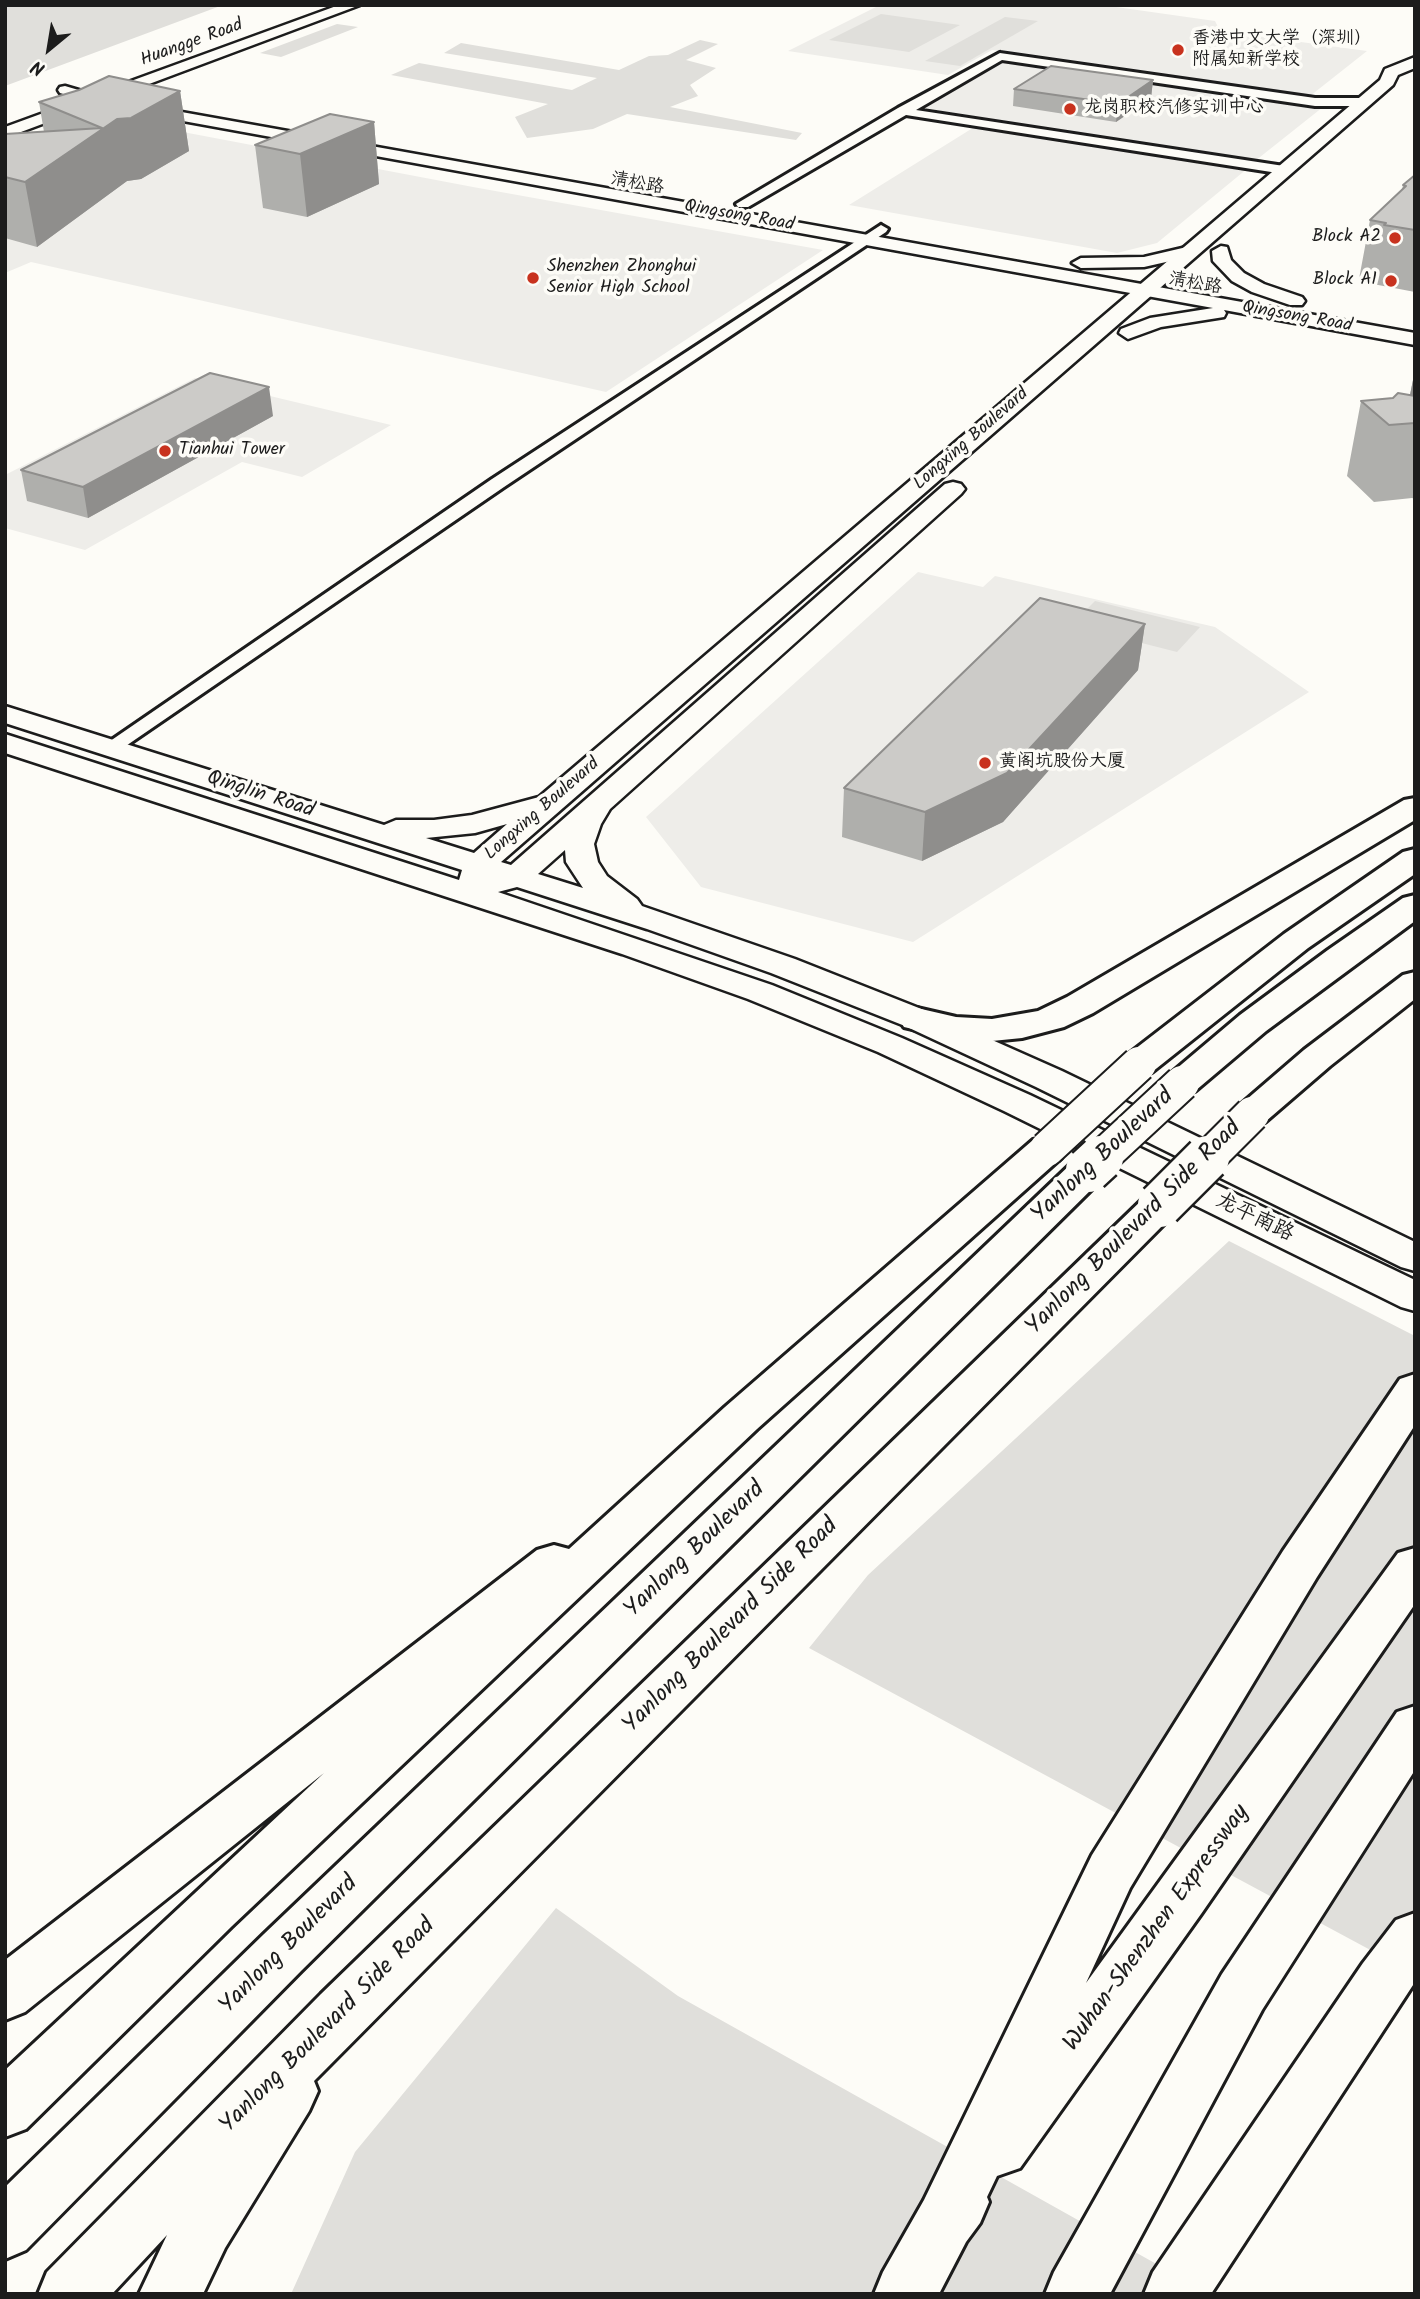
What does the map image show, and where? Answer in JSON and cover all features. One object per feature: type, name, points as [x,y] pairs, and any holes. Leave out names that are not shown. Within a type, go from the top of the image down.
[{"type":"main road","name":"Huangge Road","points":[[5,134],[353,5]]},
{"type":"main road","name":"Longxing Boulevard","points":[[475,879],[590,769],[1178,277],[1284,170],[1387,82],[1391,72],[1415,62]]},
{"type":"main road","points":[[58,92],[86,82]]},
{"type":"main road","points":[[1282,196],[1401,92]]},
{"type":"main road","name":"Longxing Boulevard","points":[[1178,277],[1226,246]]},
{"type":"main road","name":"Longxing Boulevard","points":[[516,877],[1120,326]]},
{"type":"main road","name":"Qinglin Road","points":[[5,714],[347,823],[475,879]]},
{"type":"main road","name":"Qinglin Road","points":[[5,743],[475,879],[516,877],[658,922]]},
{"type":"main road","points":[[590,769],[625,780]]},
{"type":"main road","points":[[347,823],[392,830],[475,824],[536,806],[566,790]]},
{"type":"main road","points":[[602,800],[586,823],[579,844],[582,862],[595,882],[620,903],[658,922]]},
{"type":"main road","points":[[917,1019],[956,1028],[992,1030],[1022,1027],[1051,1019],[1092,998],[1415,807]]},
{"type":"main road","name":"Yanlong Boulevard","points":[[5,2229],[1068,1160],[1139,1064],[1296,941],[1415,859]]},
{"type":"main road","name":"龙平南路","points":[[475,879],[890,1045],[1017,1103],[1415,1297]]},
{"type":"main road","name":"Yanlong Boulevard","points":[[5,2109],[213,1909],[741,1418],[1068,1160],[1181,1083],[1253,1023],[1340,957],[1415,905]]},
{"type":"main road","name":"龙平南路","points":[[658,922],[783,966],[917,1019],[1049,1079],[1415,1258]]},
{"type":"main road","name":"Yanlong Boulevard Side Road","points":[[68,2294],[341,2012],[1252,1114],[1317,1058],[1415,982]]},
{"type":"main road","points":[[945,2221],[1111,1872],[1300,1564],[1415,1390]]},
{"type":"main road","points":[[5,1994],[503,1601],[741,1418]]},
{"type":"main road","name":"Wuhan-Shenzhen Expressway","points":[[905,2294],[945,2221],[1275,1766],[1415,1566]]},
{"type":"main road","points":[[1076,2294],[1241,1992],[1415,1727]]},
{"type":"main road","points":[[1175,2294],[1382,1981],[1415,1938]]},
{"type":"main road","points":[[170,2294],[204,2227],[260,2135],[341,2012]]},
{"type":"street","points":[[743,204],[1000,55],[1315,102],[1364,102]]},
{"type":"street","name":"清松路","points":[[58,92],[116,93],[881,229],[1066,269],[1178,277],[1308,305],[1415,324]]},
{"type":"street","name":"Qingsong Road","points":[[58,92],[94,101],[865,240],[1066,269]]},
{"type":"street","points":[[1315,102],[1348,115]]},
{"type":"street","points":[[902,111],[1284,170]]},
{"type":"street","points":[[110,748],[486,491],[881,229]]},
{"type":"street","points":[[1226,246],[1222,261],[1238,278],[1258,288],[1308,305]]},
{"type":"street","points":[[1066,269],[1144,262],[1178,277]]},
{"type":"street","points":[[1066,269],[1112,303],[1120,326],[1200,314],[1242,312],[1285,316]]},
{"type":"street","name":"Qingsong Road","points":[[1178,277],[1285,316],[1415,339]]},
{"type":"shaded area","points":[[5,5],[223,5],[5,86]]},
{"type":"shaded area","name":"香港中文大学（深圳） 附属知新学校","points":[[880,5],[1102,5],[1215,21],[1220,31],[1367,51],[1310,96],[992,50],[948,75],[788,51]]},
{"type":"shaded area","points":[[881,14],[960,25],[909,52],[829,40]]},
{"type":"shaded area","points":[[1005,17],[1038,21],[960,66],[925,61]]},
{"type":"shaded area","points":[[337,24],[358,27],[281,57],[260,53]]},
{"type":"shaded area","points":[[700,40],[718,44],[686,60],[716,68],[690,85],[698,96],[670,107],[802,133],[796,140],[627,114],[593,129],[527,138],[515,117],[548,104],[391,75],[419,63],[572,90],[597,78],[444,53],[461,43],[619,70],[649,56],[668,55]]},
{"type":"shaded area","points":[[1007,60],[1323,107],[1255,161],[924,108]]},
{"type":"shaded area","points":[[125,121],[823,250],[606,392],[31,262],[5,273],[5,167]]},
{"type":"shaded area","points":[[976,126],[1248,168],[1157,243],[1117,253],[849,205]]},
{"type":"shaded area","name":"Tianhui Tower","points":[[195,378],[391,425],[302,477],[242,462],[85,550],[5,528],[5,475]]},
{"type":"shaded area","points":[[918,572],[983,587],[995,576],[1215,627],[1309,692],[913,942],[701,887],[646,817]]},
{"type":"shaded area","points":[[1095,601],[1200,627],[1177,652],[1071,625]]},
{"type":"shaded area","points":[[1229,1241],[1415,1336],[1415,1974],[809,1648],[868,1575]]},
{"type":"shaded area","points":[[556,1908],[678,1996],[1210,2294],[291,2294],[355,2152]]},
{"type":"building","points":[[1051,66],[1153,80],[1118,104],[1014,89]]},
{"type":"building","points":[[109,76],[180,91],[131,118],[117,119],[25,182],[5,177],[5,134],[102,128],[39,102],[79,90]]},
{"type":"building","points":[[330,114],[374,122],[300,154],[255,145]]},
{"type":"building","points":[[1415,175],[1415,230],[1370,220],[1406,186],[1403,185]]},
{"type":"building","points":[[210,373],[269,387],[83,487],[21,470]]},
{"type":"building","points":[[1398,393],[1415,396],[1415,423],[1389,425],[1361,401],[1393,398]]},
{"type":"building","points":[[1040,598],[1145,624],[1007,773],[925,812],[844,788]]},
{"type":"place","name":"香港中文大学（深圳） 附属知新学校","points":[[1178,50]]},
{"type":"place","name":"龙岗职校汽修实训中心","points":[[1070,109]]},
{"type":"place","name":"Block A2","points":[[1395,238]]},
{"type":"place","name":"Shenzhen Zhonghui Senior High School","points":[[533,278]]},
{"type":"place","name":"Block A1","points":[[1391,281]]},
{"type":"place","name":"Tianhui Tower","points":[[165,451]]},
{"type":"place","name":"黄阁坑股份大厦","points":[[985,763]]}]
